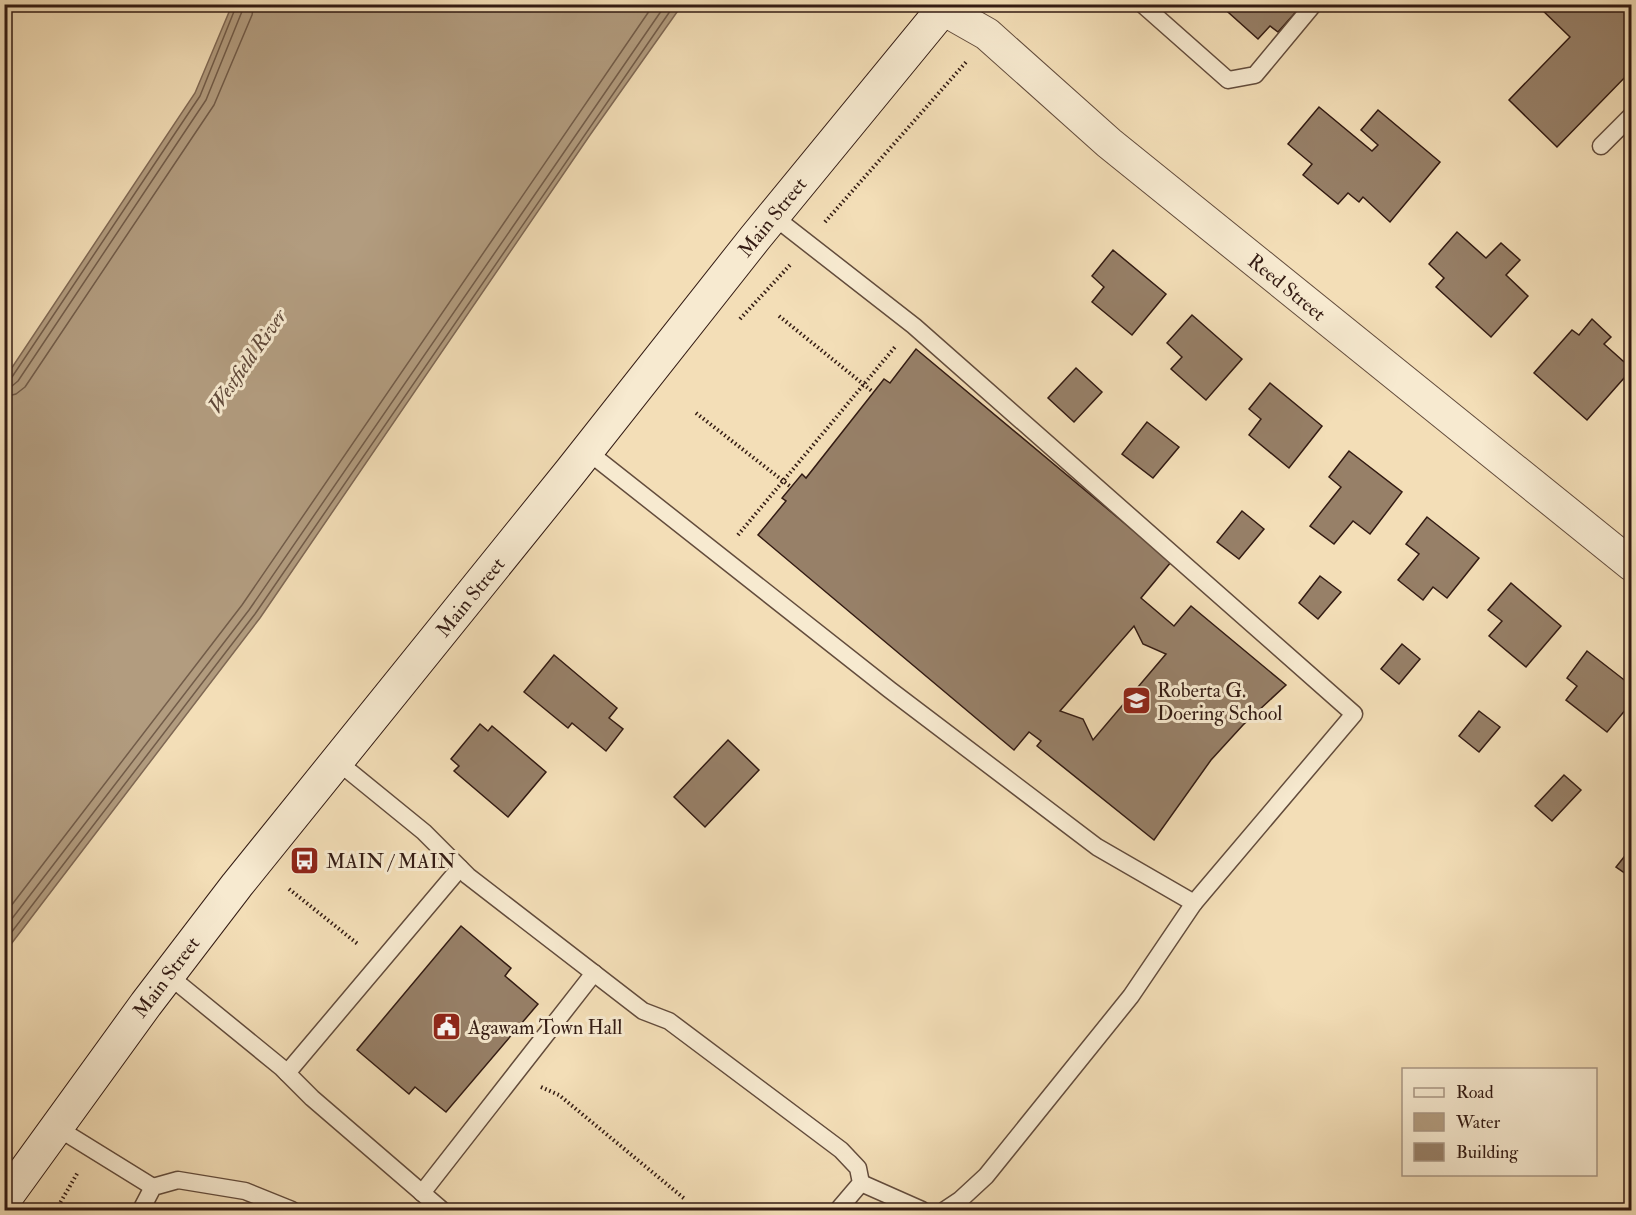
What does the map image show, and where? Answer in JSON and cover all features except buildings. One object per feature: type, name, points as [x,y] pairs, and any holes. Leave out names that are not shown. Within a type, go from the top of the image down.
[{"type":"main road","name":"Main Street","points":[[4,1200],[168,975],[773,216],[945,7]]},
{"type":"street","name":"Reed Street","points":[[945,7],[987,34],[1109,143],[1632,566]]},
{"type":"lane","points":[[1142,4],[1228,80],[1255,75],[1314,4]]},
{"type":"lane","points":[[1601,146],[1632,115]]},
{"type":"lane","points":[[773,216],[900,314],[1354,714],[1194,903],[1131,996],[986,1176],[960,1200],[945,1210]]},
{"type":"lane","points":[[587,451],[890,690],[1097,847],[1194,903]]},
{"type":"lane","points":[[338,762],[424,832],[460,868],[643,1011],[669,1021],[841,1150],[858,1168],[861,1183]]},
{"type":"lane","points":[[287,1073],[460,868]]},
{"type":"lane","points":[[423,1193],[594,973]]},
{"type":"lane","points":[[168,975],[287,1073],[312,1098],[442,1210]]},
{"type":"lane","points":[[56,1126],[153,1188]]},
{"type":"lane","points":[[141,1210],[153,1188],[178,1180],[245,1191],[292,1210]]},
{"type":"lane","points":[[838,1210],[861,1183]]},
{"type":"lane","points":[[861,1183],[922,1210]]},
{"type":"path","points":[[832,213],[965,64],[987,34]]},
{"type":"path","points":[[779,316],[873,392]]},
{"type":"path","points":[[721,556],[900,342]]},
{"type":"path","points":[[696,413],[791,487]]},
{"type":"path","points":[[289,890],[361,946]]},
{"type":"path","points":[[516,1073],[523,1079],[559,1095],[686,1200]]},
{"type":"water","name":"Westfield River","points":[[232,5],[682,5],[590,135],[260,618],[5,952],[5,378],[195,93]]},
{"type":"place","name":"Roberta G. Doering School","points":[[1136,701]]},
{"type":"place","name":"MAIN / MAIN","points":[[305,861]]},
{"type":"place","name":"Agawam Town Hall","points":[[447,1027]]}]
